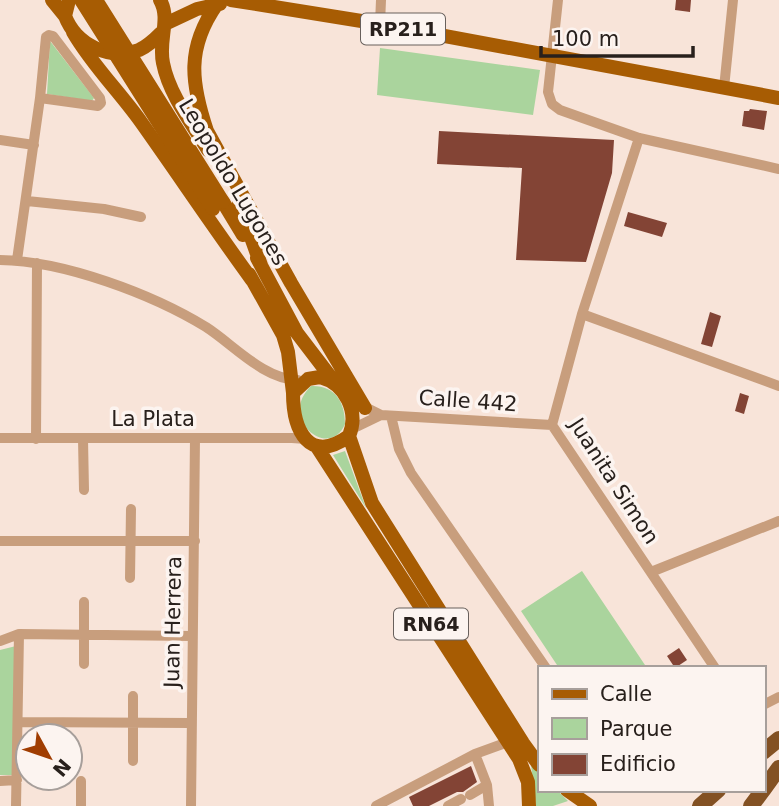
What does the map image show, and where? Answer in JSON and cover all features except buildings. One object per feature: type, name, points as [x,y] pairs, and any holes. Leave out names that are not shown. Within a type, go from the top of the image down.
[{"type":"highway","points":[[765,750],[779,739]]},
{"type":"highway","points":[[765,787],[779,768]]},
{"type":"highway","points":[[700,806],[717,792]]},
{"type":"main road","name":"Leopoldo Lugones","points":[[80,0],[218,206],[261,265],[297,333],[340,388]]},
{"type":"main road","name":"Leopoldo Lugones","points":[[96,0],[218,206],[283,335],[292,386]]},
{"type":"main road","points":[[160,0],[166,13],[163,28],[165,72],[234,195],[261,265]]},
{"type":"main road","points":[[224,2],[200,36],[194,67],[198,104],[213,143],[365,408]]},
{"type":"main road","name":"RP211","points":[[163,28],[197,9],[224,2],[254,4],[380,24],[779,98]]},
{"type":"main road","points":[[61,5],[86,53],[133,111],[253,280]]},
{"type":"main road","points":[[73,32],[89,45],[102,51],[124,53],[148,45],[163,28]]},
{"type":"main road","points":[[186,113],[213,143]]},
{"type":"main road","points":[[292,386],[320,377],[340,388]]},
{"type":"main road","name":"RN64","points":[[292,386],[293,412],[311,443],[524,769],[528,782],[529,806]]},
{"type":"main road","name":"RN64","points":[[340,388],[352,409],[351,433],[372,503],[538,764]]},
{"type":"main road","points":[[311,443],[329,447],[351,433]]},
{"type":"main road","points":[[570,792],[590,806]]},
{"type":"street","points":[[380,24],[381,0]]},
{"type":"street","points":[[558,0],[548,92],[552,104],[560,110],[639,138],[779,169]]},
{"type":"street","points":[[724,88],[733,0]]},
{"type":"street","points":[[18,260],[46,37],[49,35],[53,36],[102,103],[98,106],[40,98]]},
{"type":"street","name":"Juanita Simon","points":[[639,138],[582,314],[552,425],[714,666]]},
{"type":"street","points":[[0,140],[34,145]]},
{"type":"street","points":[[27,201],[104,209],[142,217]]},
{"type":"street","points":[[0,260],[37,263],[147,296],[208,328],[292,386]]},
{"type":"street","points":[[36,439],[37,263]]},
{"type":"street","points":[[582,314],[779,386]]},
{"type":"street","name":"Calle 442","points":[[340,388],[365,408],[386,416],[552,425]]},
{"type":"street","points":[[386,416],[404,461],[545,666]]},
{"type":"street","name":"Calle 442","points":[[351,433],[386,416]]},
{"type":"street","name":"La Plata","points":[[0,438],[292,438],[311,443]]},
{"type":"street","name":"Juan Herrera","points":[[191,806],[195,438]]},
{"type":"street","points":[[83,439],[84,490]]},
{"type":"street","points":[[130,579],[131,509]]},
{"type":"street","points":[[651,572],[779,521]]},
{"type":"street","points":[[0,541],[195,541]]},
{"type":"street","points":[[84,664],[85,602]]},
{"type":"street","points":[[0,641],[19,634],[192,636]]},
{"type":"street","points":[[18,722],[19,634]]},
{"type":"street","points":[[133,696],[133,761]]},
{"type":"street","points":[[84,723],[190,723]]},
{"type":"street","points":[[376,806],[475,754],[508,743]]},
{"type":"street","points":[[475,754],[486,785],[489,806]]},
{"type":"street","points":[[448,806],[486,785]]},
{"type":"green space","points":[[50,41],[94,98],[92,101],[47,94]]},
{"type":"green space","points":[[380,48],[540,70],[533,115],[377,95]]},
{"type":"green space","points":[[311,386],[326,388],[341,402],[345,424],[338,434],[329,438],[319,437],[303,422],[300,411],[302,399]]},
{"type":"green space","points":[[345,451],[366,508],[333,455]]},
{"type":"green space","points":[[582,571],[646,666],[558,666],[521,611]]},
{"type":"green space","points":[[16,646],[14,775],[0,775],[0,650]]},
{"type":"green space","points":[[531,765],[538,772],[538,792],[559,792],[568,801],[553,806],[536,806]]}]
